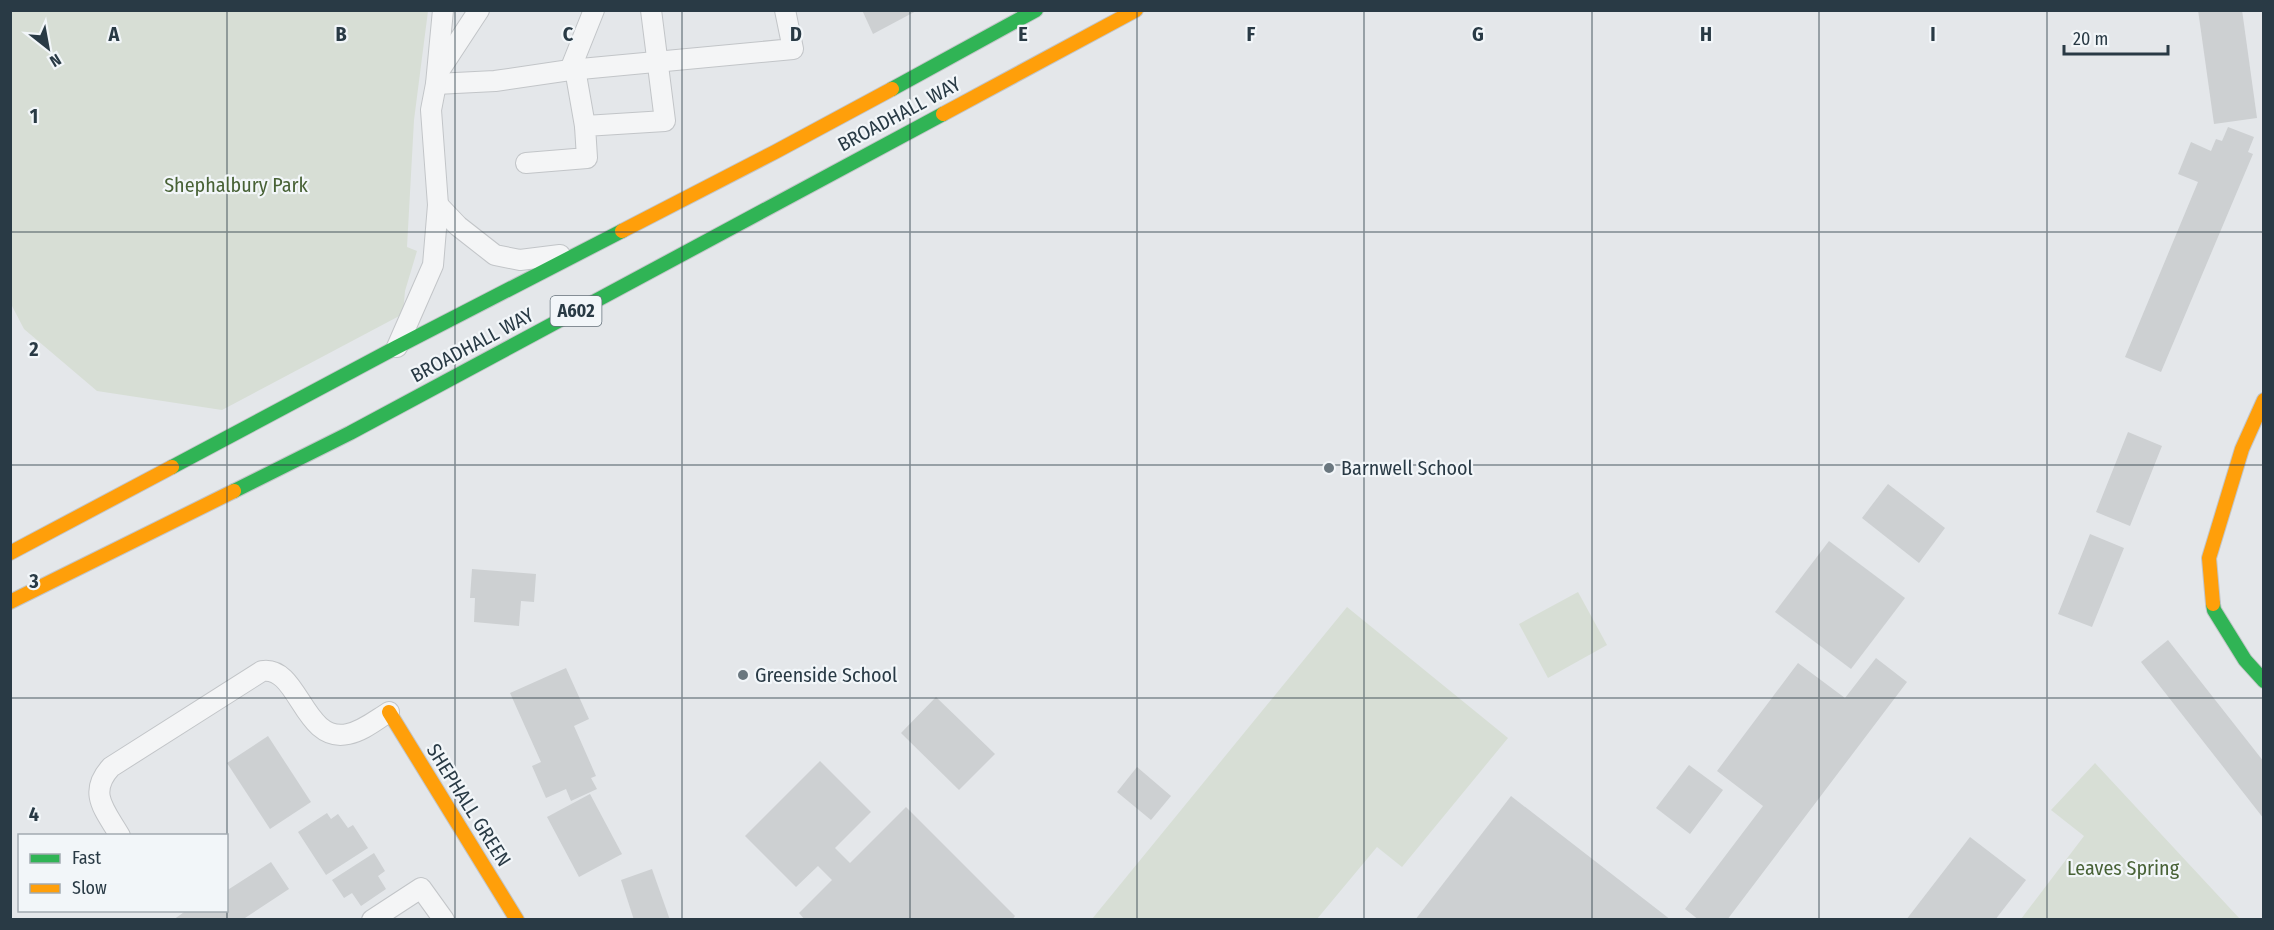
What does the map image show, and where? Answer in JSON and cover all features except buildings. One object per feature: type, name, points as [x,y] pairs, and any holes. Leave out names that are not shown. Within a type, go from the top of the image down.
[{"type":"main road","name":"BROADHALL WAY","points":[[10,553],[397,347],[775,152],[1036,10]]},
{"type":"main road","name":"BROADHALL WAY","points":[[10,602],[350,433],[1136,10]]},
{"type":"main road","points":[[2264,400],[2242,449],[2209,558],[2214,610],[2245,660],[2264,681]]},
{"type":"main road","name":"SHEPHALL GREEN","points":[[389,712],[517,920]]},
{"type":"lane","points":[[397,347],[434,265],[438,205],[431,110],[437,79],[443,10]]},
{"type":"lane","points":[[437,79],[479,10]]},
{"type":"lane","points":[[526,163],[587,158],[585,126],[572,70],[594,10]]},
{"type":"lane","points":[[585,126],[665,121],[651,10]]},
{"type":"lane","points":[[437,79],[495,81],[572,70],[793,49],[785,10]]},
{"type":"lane","points":[[438,205],[458,225],[495,255],[520,260],[579,252]]},
{"type":"lane","points":[[119,834],[103,807],[98,792],[102,777],[111,766],[262,671],[269,670],[284,679],[316,724],[326,732],[347,735],[360,730],[389,712]]},
{"type":"lane","points":[[372,920],[421,888],[444,920]]},
{"type":"green space","name":"Shephalbury Park","points":[[10,11],[428,11],[414,120],[407,247],[417,251],[405,291],[403,314],[222,410],[97,391],[24,329],[11,304]]},
{"type":"green space","points":[[1578,592],[1607,645],[1548,678],[1519,624]]},
{"type":"green space","points":[[1347,607],[1508,738],[1402,867],[1377,847],[1317,919],[1092,919]]},
{"type":"green space","name":"Leaves Spring","points":[[2095,763],[2240,919],[2021,919],[2084,836],[2051,810]]},
{"type":"traffic: fast","points":[[892,89],[1036,10]]},
{"type":"traffic: fast","points":[[234,491],[350,433],[943,114]]},
{"type":"traffic: fast","points":[[172,467],[622,231]]},
{"type":"traffic: fast","points":[[2213,604],[2214,610],[2245,660],[2264,681]]},
{"type":"traffic: slow","points":[[943,114],[1136,10]]},
{"type":"traffic: slow","points":[[622,231],[892,89]]},
{"type":"traffic: slow","points":[[2213,604],[2209,558],[2242,449],[2264,400]]},
{"type":"traffic: slow","points":[[10,553],[172,467]]},
{"type":"traffic: slow","points":[[10,602],[234,491]]},
{"type":"traffic: slow","points":[[389,712],[517,920]]},
{"type":"place","name":"Barnwell School","points":[[1329,468]]},
{"type":"place","name":"Greenside School","points":[[743,675]]}]
